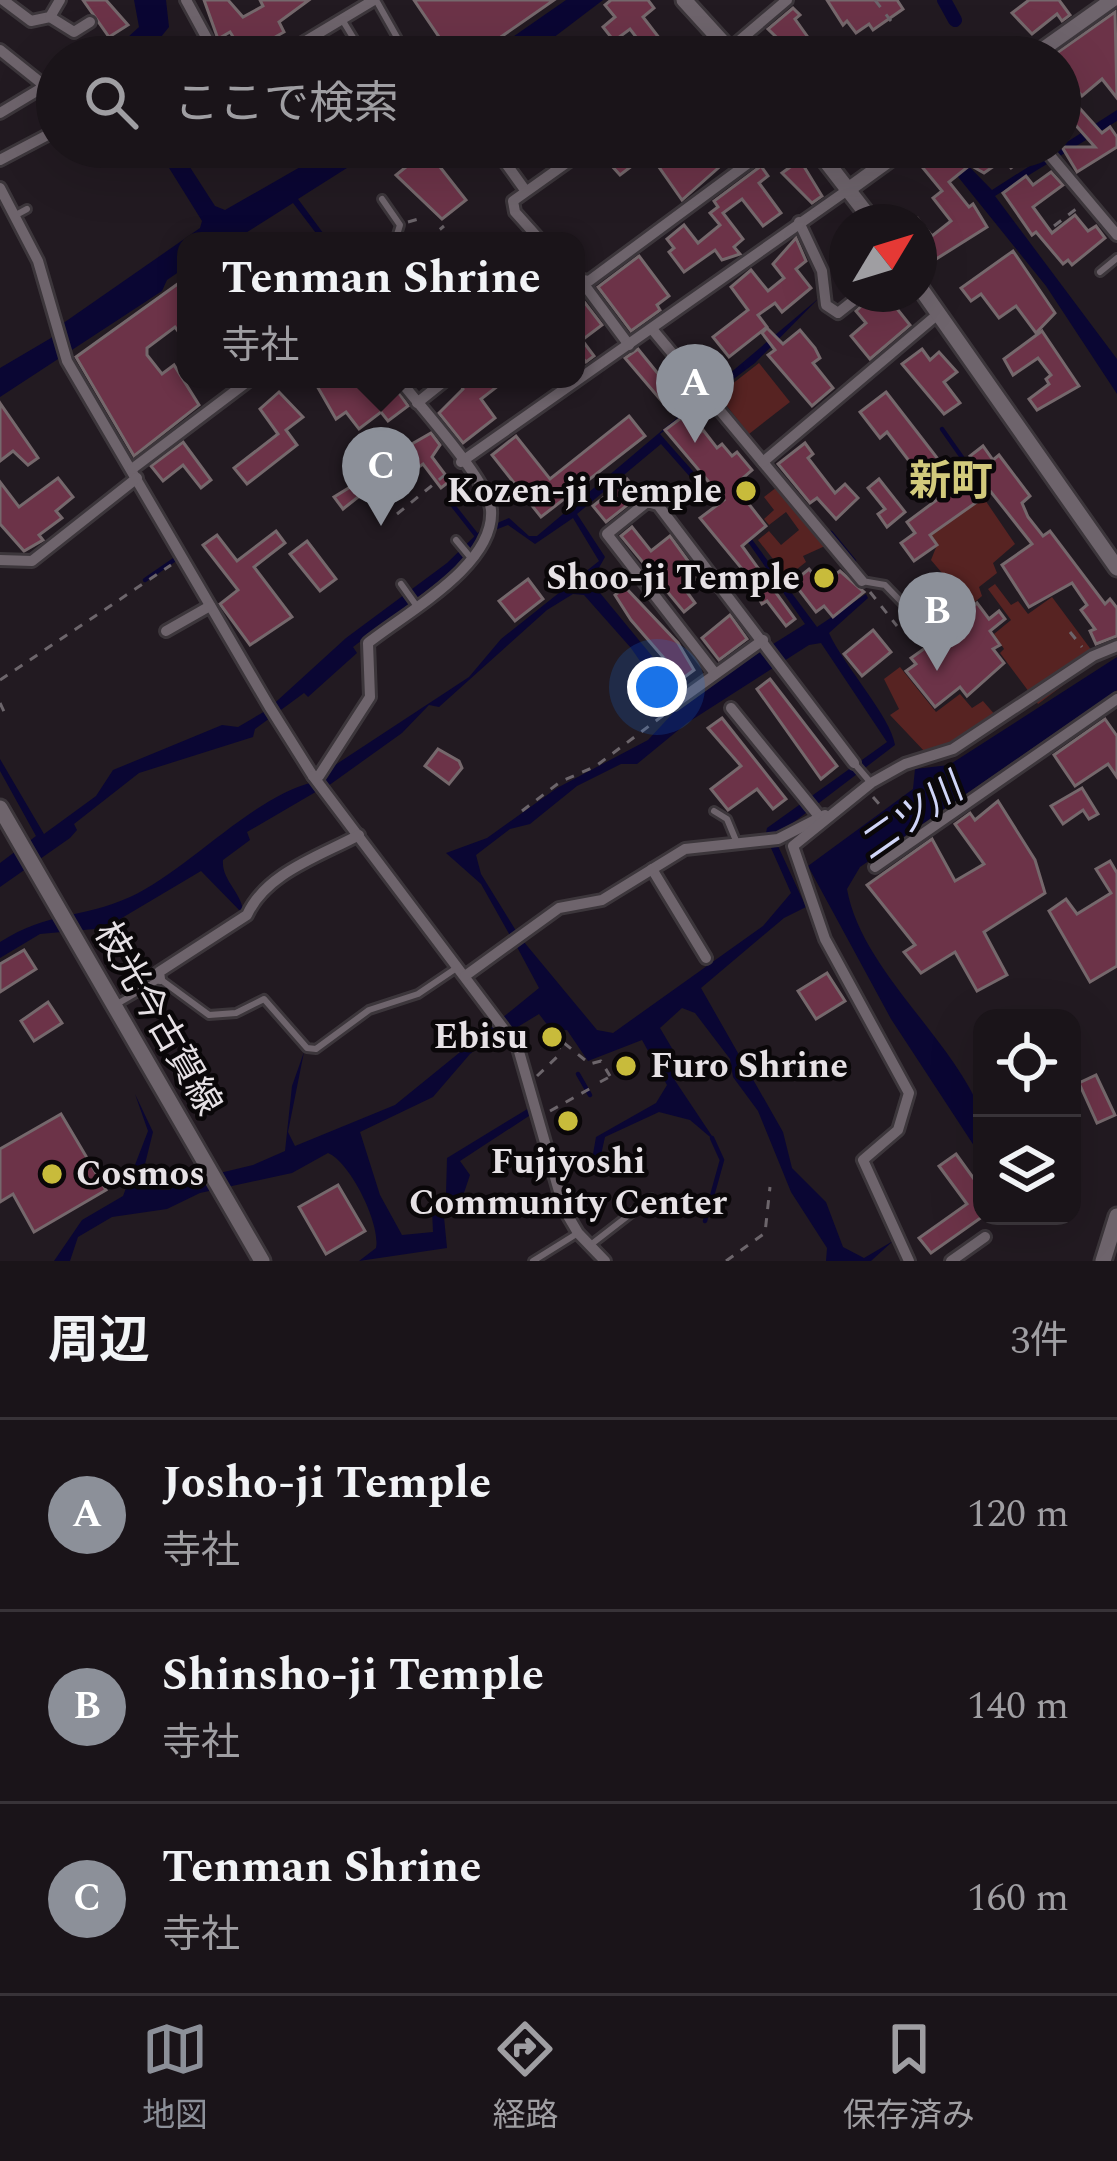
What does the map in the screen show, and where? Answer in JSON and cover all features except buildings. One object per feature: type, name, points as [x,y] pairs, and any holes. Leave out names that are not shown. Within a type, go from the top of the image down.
[{"type":"main road","points":[[684,0],[713,36]]},
{"type":"main road","points":[[832,168],[860,204]]},
{"type":"main road","points":[[938,314],[1117,568]]},
{"type":"main road","name":"枝光今古賀線","points":[[0,808],[262,1261]]},
{"type":"main road","points":[[1103,1261],[1117,1216]]},
{"type":"street","points":[[3,0],[31,22],[50,17],[60,0]]},
{"type":"street","points":[[186,0],[206,36]]},
{"type":"street","points":[[312,36],[375,0]]},
{"type":"street","points":[[748,36],[787,0]]},
{"type":"street","points":[[1059,36],[1104,2]]},
{"type":"street","points":[[50,17],[74,32],[91,22]]},
{"type":"street","points":[[0,50],[36,79]]},
{"type":"street","points":[[0,113],[36,91]]},
{"type":"street","points":[[0,160],[36,141]]},
{"type":"street","points":[[509,168],[525,190]]},
{"type":"street","points":[[533,232],[515,212],[513,202],[558,168]]},
{"type":"street","points":[[585,283],[741,168]]},
{"type":"street","points":[[585,376],[878,168]]},
{"type":"street","points":[[1060,168],[1116,238]]},
{"type":"street","points":[[0,188],[22,212],[67,361],[272,712],[501,1025],[542,1109],[564,1209],[578,1233],[593,1243],[605,1261]]},
{"type":"street","points":[[799,222],[821,271],[829,307]]},
{"type":"street","points":[[585,285],[629,345]]},
{"type":"street","points":[[764,462],[938,314]]},
{"type":"street","points":[[652,329],[867,585]]},
{"type":"street","points":[[0,560],[32,561],[240,388]]},
{"type":"street","points":[[318,780],[370,697],[368,644],[468,554],[490,527],[487,497],[406,388]]},
{"type":"street","points":[[417,403],[436,388]]},
{"type":"street","points":[[461,462],[567,388]]},
{"type":"street","points":[[714,672],[607,534],[647,502],[658,505],[854,763]]},
{"type":"street","points":[[166,631],[210,606]]},
{"type":"street","points":[[679,700],[714,672],[765,644]]},
{"type":"street","points":[[462,972],[559,908],[602,901],[686,849],[773,840],[905,764],[953,749],[1093,656],[1117,646]]},
{"type":"street","points":[[874,867],[1117,699]]},
{"type":"street","points":[[730,708],[820,813]]},
{"type":"street","points":[[820,813],[793,846],[825,939],[909,1093],[898,1130],[862,1160],[909,1261]]},
{"type":"street","points":[[160,979],[159,972],[247,915],[254,900],[280,876],[359,835]]},
{"type":"street","points":[[652,869],[706,958]]},
{"type":"street","points":[[950,1261],[985,1238]]},
{"type":"lane","points":[[375,0],[395,36]]},
{"type":"lane","points":[[341,18],[352,36]]},
{"type":"lane","points":[[382,199],[400,225],[398,232]]},
{"type":"lane","points":[[1100,272],[1117,258]]},
{"type":"lane","points":[[456,540],[468,554]]},
{"type":"lane","points":[[400,584],[413,600]]},
{"type":"lane","points":[[867,585],[880,584],[897,594],[915,616]]},
{"type":"lane","points":[[854,763],[869,785]]},
{"type":"lane","points":[[714,811],[727,819],[737,843]]},
{"type":"lane","points":[[114,1006],[160,979],[208,1016],[271,1001],[307,1048],[316,1049],[369,1010],[418,994],[462,972]]},
{"type":"lane","points":[[593,1243],[650,1198]]},
{"type":"lane","points":[[532,1261],[578,1233]]},
{"type":"path","points":[[875,0],[891,21]]},
{"type":"path","points":[[1054,226],[1086,202]]},
{"type":"path","points":[[400,225],[422,218]]},
{"type":"path","points":[[436,232],[443,226]]},
{"type":"path","points":[[397,514],[461,462]]},
{"type":"path","points":[[0,680],[182,556]]},
{"type":"path","points":[[867,585],[897,626]]},
{"type":"path","points":[[1070,632],[1093,656]]},
{"type":"path","points":[[522,811],[560,782],[596,766],[679,700]]},
{"type":"path","points":[[0,703],[7,718]]},
{"type":"path","points":[[869,785],[880,805]]},
{"type":"path","points":[[530,1080],[561,1052],[560,1041],[590,1064],[601,1061],[613,1075],[600,1082]]},
{"type":"path","points":[[542,1109],[588,1089]]},
{"type":"path","points":[[726,1261],[765,1233],[770,1187]]},
{"type":"shaded area","points":[[759,363],[790,402],[749,434],[718,395]]},
{"type":"shaded area","points":[[777,487],[825,546],[803,556],[806,562],[787,577],[758,540],[769,531],[781,545],[799,530],[786,512],[769,525],[764,519],[774,510],[764,497]]},
{"type":"shaded area","points":[[983,497],[1015,544],[993,563],[997,573],[979,587],[982,596],[970,606],[931,560],[937,545],[930,535]]},
{"type":"shaded area","points":[[995,584],[1011,605],[1018,601],[1028,614],[1052,597],[1098,659],[1038,704],[1000,653],[1004,649],[994,634],[1011,620],[988,589]]},
{"type":"shaded area","points":[[900,667],[936,712],[960,694],[972,708],[983,701],[996,716],[953,745],[926,753],[890,715],[899,709],[884,679]]},
{"type":"water","points":[[134,0],[166,0],[169,27],[162,36],[129,36],[139,27]]},
{"type":"water","points":[[566,0],[603,0],[556,36],[514,36]]},
{"type":"water","points":[[1117,110],[1117,121],[1081,143],[1081,133]]},
{"type":"water","points":[[169,168],[191,168],[215,206],[225,210],[298,168],[347,168],[298,199],[322,232],[315,232],[293,203],[247,232],[194,232],[202,221]]},
{"type":"water","points":[[951,168],[971,168],[992,190],[1026,168],[1041,168],[995,196],[1117,359],[1117,394],[1046,286]]},
{"type":"water","points":[[177,244],[177,273],[162,291],[0,397],[0,368],[51,338],[62,324]]},
{"type":"water","points":[[819,298],[755,363],[660,434],[745,530],[817,627],[866,594],[868,598],[829,633],[885,720],[895,745],[781,832],[766,833],[887,742],[821,643],[809,645],[687,723],[637,764],[621,764],[577,786],[530,824],[510,829],[476,855],[481,874],[518,934],[512,939],[481,884],[446,853],[487,838],[557,788],[648,740],[687,698],[805,624],[750,545],[661,444],[577,514],[605,557],[591,582],[680,690],[672,698],[664,696],[631,648],[584,595],[573,594],[547,610],[439,707],[429,705],[402,733],[328,786],[322,777],[329,769],[469,677],[501,639],[599,561],[573,518],[535,544],[508,525],[487,533],[460,565],[353,647],[357,653],[308,697],[304,693],[255,729],[253,737],[139,773],[74,824],[77,830],[70,838],[0,887],[0,863],[36,836],[0,771],[0,759],[44,834],[96,796],[113,770],[222,725],[238,727],[267,710],[346,638],[447,563],[481,530],[509,518],[529,536],[537,536]]},
{"type":"water","name":"二ツ川","points":[[1117,657],[1117,690],[860,867],[847,889],[870,947],[967,1084],[973,1097],[973,1144],[891,1019],[808,866],[913,789],[915,769],[949,765]]},
{"type":"water","points":[[314,782],[319,790],[247,832],[250,840],[223,860],[243,914],[201,871],[105,928],[40,934],[0,958],[0,942],[50,920],[130,897],[268,802]]},
{"type":"water","points":[[778,846],[806,907],[784,918],[701,988],[783,1132],[792,1168],[826,1202],[843,1247],[864,1258],[893,1241],[871,1261],[826,1261],[827,1248],[791,1192],[758,1111],[733,1077],[730,1059],[695,1013],[682,1008],[660,1028],[673,1050],[674,1079],[716,1142],[690,1120],[659,1112],[605,1137],[601,1155],[609,1175],[604,1177],[593,1154],[596,1137],[656,1103],[667,1085],[642,1040],[588,1061],[567,1030],[552,1031],[539,1014],[511,1031],[507,1026],[470,1054],[433,1097],[360,1132],[380,1195],[402,1235],[433,1232],[432,1210],[446,1194],[447,1158],[534,1105],[535,1112],[460,1161],[470,1175],[459,1208],[444,1217],[447,1248],[359,1261],[376,1248],[374,1224],[354,1181],[328,1153],[292,1173],[200,1193],[167,1209],[112,1217],[78,1237],[70,1261],[54,1261],[82,1220],[123,1196],[148,1131],[135,1094],[153,1132],[139,1188],[169,1190],[178,1183],[253,1165],[285,1151],[292,1086],[304,1052],[288,1132],[295,1146],[395,1105],[539,988],[517,947],[524,942],[597,1030],[613,1033],[763,926],[791,893],[771,848]]},
{"type":"waterway","points":[[944,0],[955,20]]},
{"type":"waterway","points":[[942,429],[973,473]]},
{"type":"waterway","points":[[451,503],[477,536]]},
{"type":"waterway","points":[[831,533],[854,561]]},
{"type":"waterway","points":[[145,580],[174,560]]},
{"type":"waterway","points":[[578,1074],[590,1095]]},
{"type":"waterway","points":[[705,1221],[722,1160],[712,1138]]},
{"type":"place","name":"Josho-ji Temple","points":[[695,443]]},
{"type":"place","name":"Kozen-ji Temple","points":[[746,491]]},
{"type":"place","name":"Tenman Shrine","points":[[381,526]]},
{"type":"place","name":"Shoo-ji Temple","points":[[824,578]]},
{"type":"place","name":"Shinsho-ji Temple","points":[[937,671]]},
{"type":"place","name":"Ebisu","points":[[552,1037]]},
{"type":"place","name":"Furo Shrine","points":[[626,1066]]},
{"type":"place","name":"Fujiyoshi Community Center","points":[[568,1121]]},
{"type":"place","name":"Cosmos","points":[[52,1174]]},
{"type":"district","name":"新町","points":[[951,482]]}]
